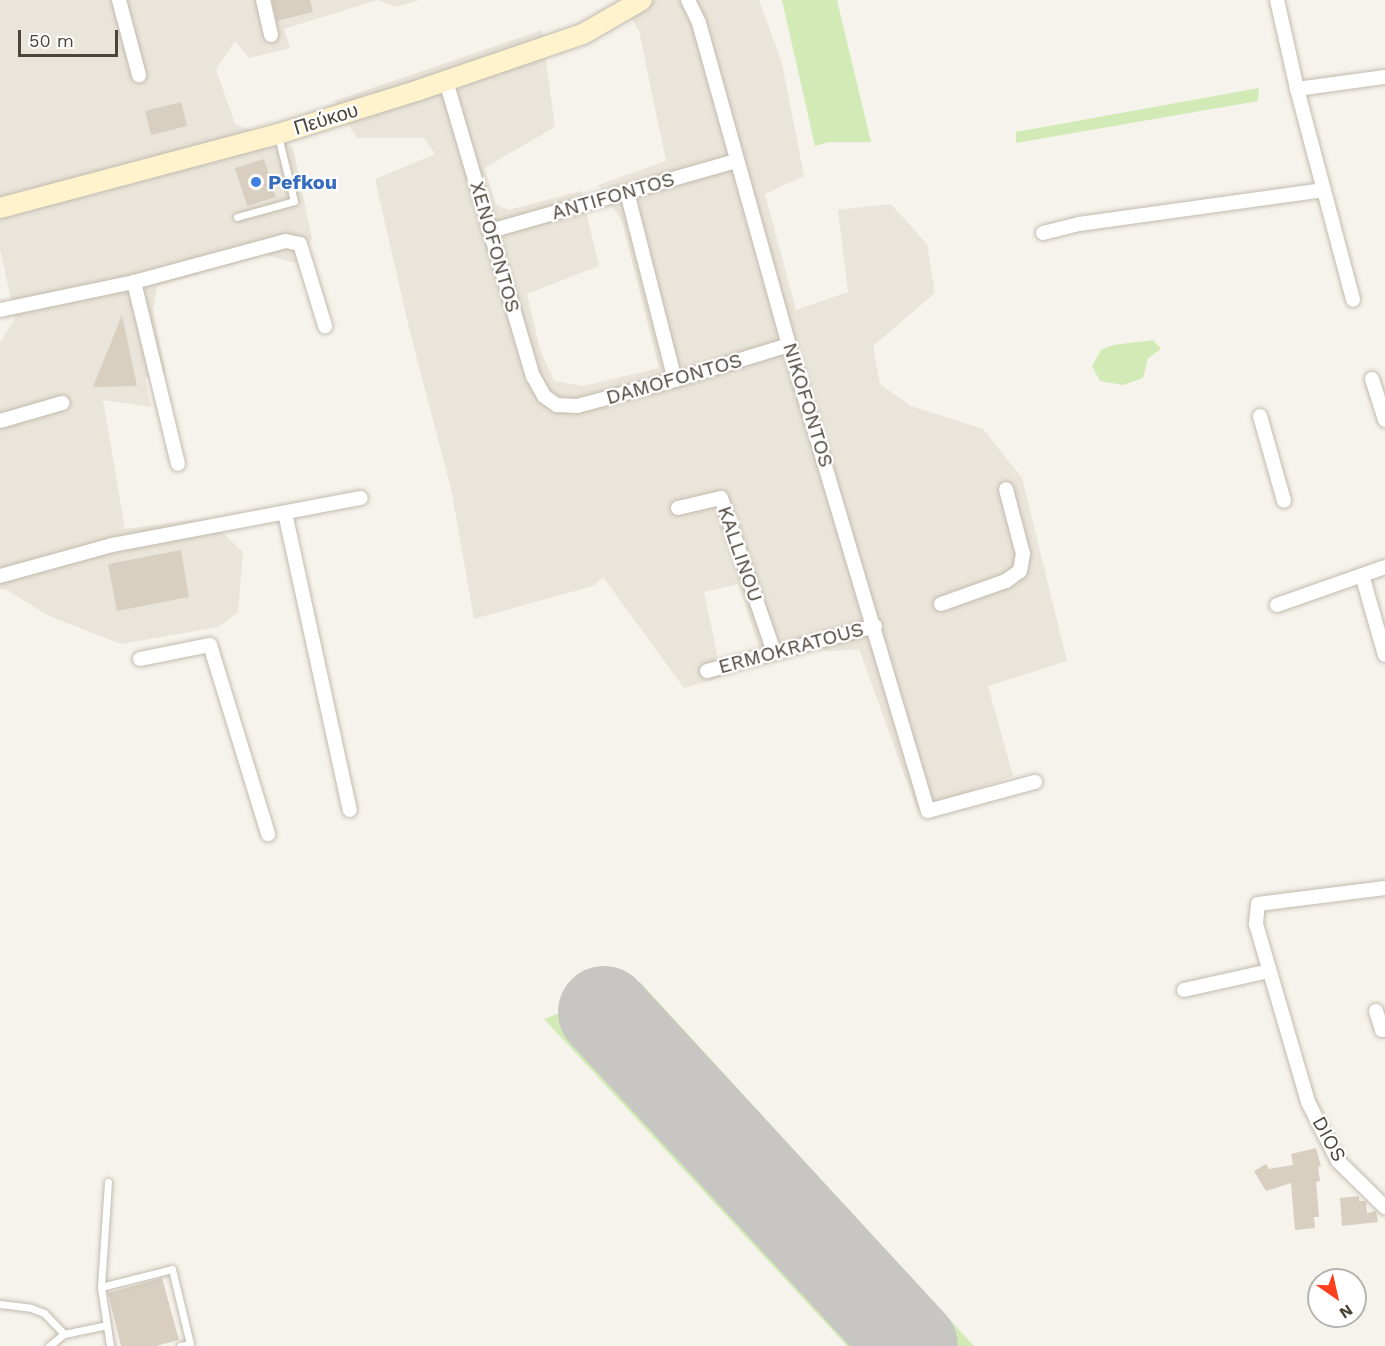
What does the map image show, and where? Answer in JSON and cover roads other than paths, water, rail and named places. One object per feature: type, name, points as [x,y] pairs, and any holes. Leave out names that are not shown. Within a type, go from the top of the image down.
[{"type":"main road","name":"Πεύκου","points":[[0,208],[278,134],[446,81],[583,34],[642,0]]},
{"type":"street","points":[[119,0],[139,75]]},
{"type":"street","points":[[262,0],[272,35]]},
{"type":"street","name":"NIKOFONTOS","points":[[688,0],[699,23],[789,345],[875,626],[928,811],[1035,782]]},
{"type":"street","points":[[1278,0],[1297,89],[1353,300]]},
{"type":"street","points":[[1297,89],[1385,77]]},
{"type":"street","name":"XENOFONTOS","points":[[446,81],[532,376],[544,396],[557,405]]},
{"type":"street","name":"ANTIFONTOS","points":[[490,231],[736,161]]},
{"type":"street","points":[[1043,233],[1079,224],[1324,190]]},
{"type":"street","points":[[627,192],[675,380]]},
{"type":"street","points":[[0,310],[134,282],[286,241],[300,244],[325,326]]},
{"type":"street","points":[[134,282],[178,464]]},
{"type":"street","name":"DAMOFONTOS","points":[[557,405],[577,406],[675,380],[789,345]]},
{"type":"street","points":[[1372,379],[1382,399],[1385,420]]},
{"type":"street","points":[[0,421],[62,404]]},
{"type":"street","points":[[1260,416],[1284,501]]},
{"type":"street","points":[[940,604],[1006,581],[1020,571],[1023,554],[1006,489]]},
{"type":"street","points":[[0,576],[112,545],[361,498]]},
{"type":"street","name":"KALLINOU","points":[[678,508],[721,498],[774,652]]},
{"type":"street","points":[[285,513],[350,810]]},
{"type":"street","points":[[1277,605],[1385,567]]},
{"type":"street","points":[[1362,575],[1385,655]]},
{"type":"street","name":"ERMOKRATOUS","points":[[708,671],[875,626]]},
{"type":"street","points":[[140,659],[210,645],[268,834]]},
{"type":"street","name":"DIOS","points":[[1385,888],[1258,904],[1256,924],[1308,1102],[1338,1161],[1385,1207]]},
{"type":"street","points":[[1184,990],[1269,971]]},
{"type":"street","points":[[1376,1011],[1382,1030],[1385,1030]]},
{"type":"lane","points":[[237,217],[294,201],[278,134]]},
{"type":"lane","points":[[108,1182],[101,1287],[110,1346]]},
{"type":"lane","points":[[101,1287],[172,1269],[190,1344],[180,1346]]},
{"type":"lane","points":[[0,1304],[32,1308],[44,1313],[64,1334]]},
{"type":"lane","points":[[49,1346],[64,1334],[107,1325]]},
{"type":"place","name":"Pefkou","points":[[256,182]]}]
